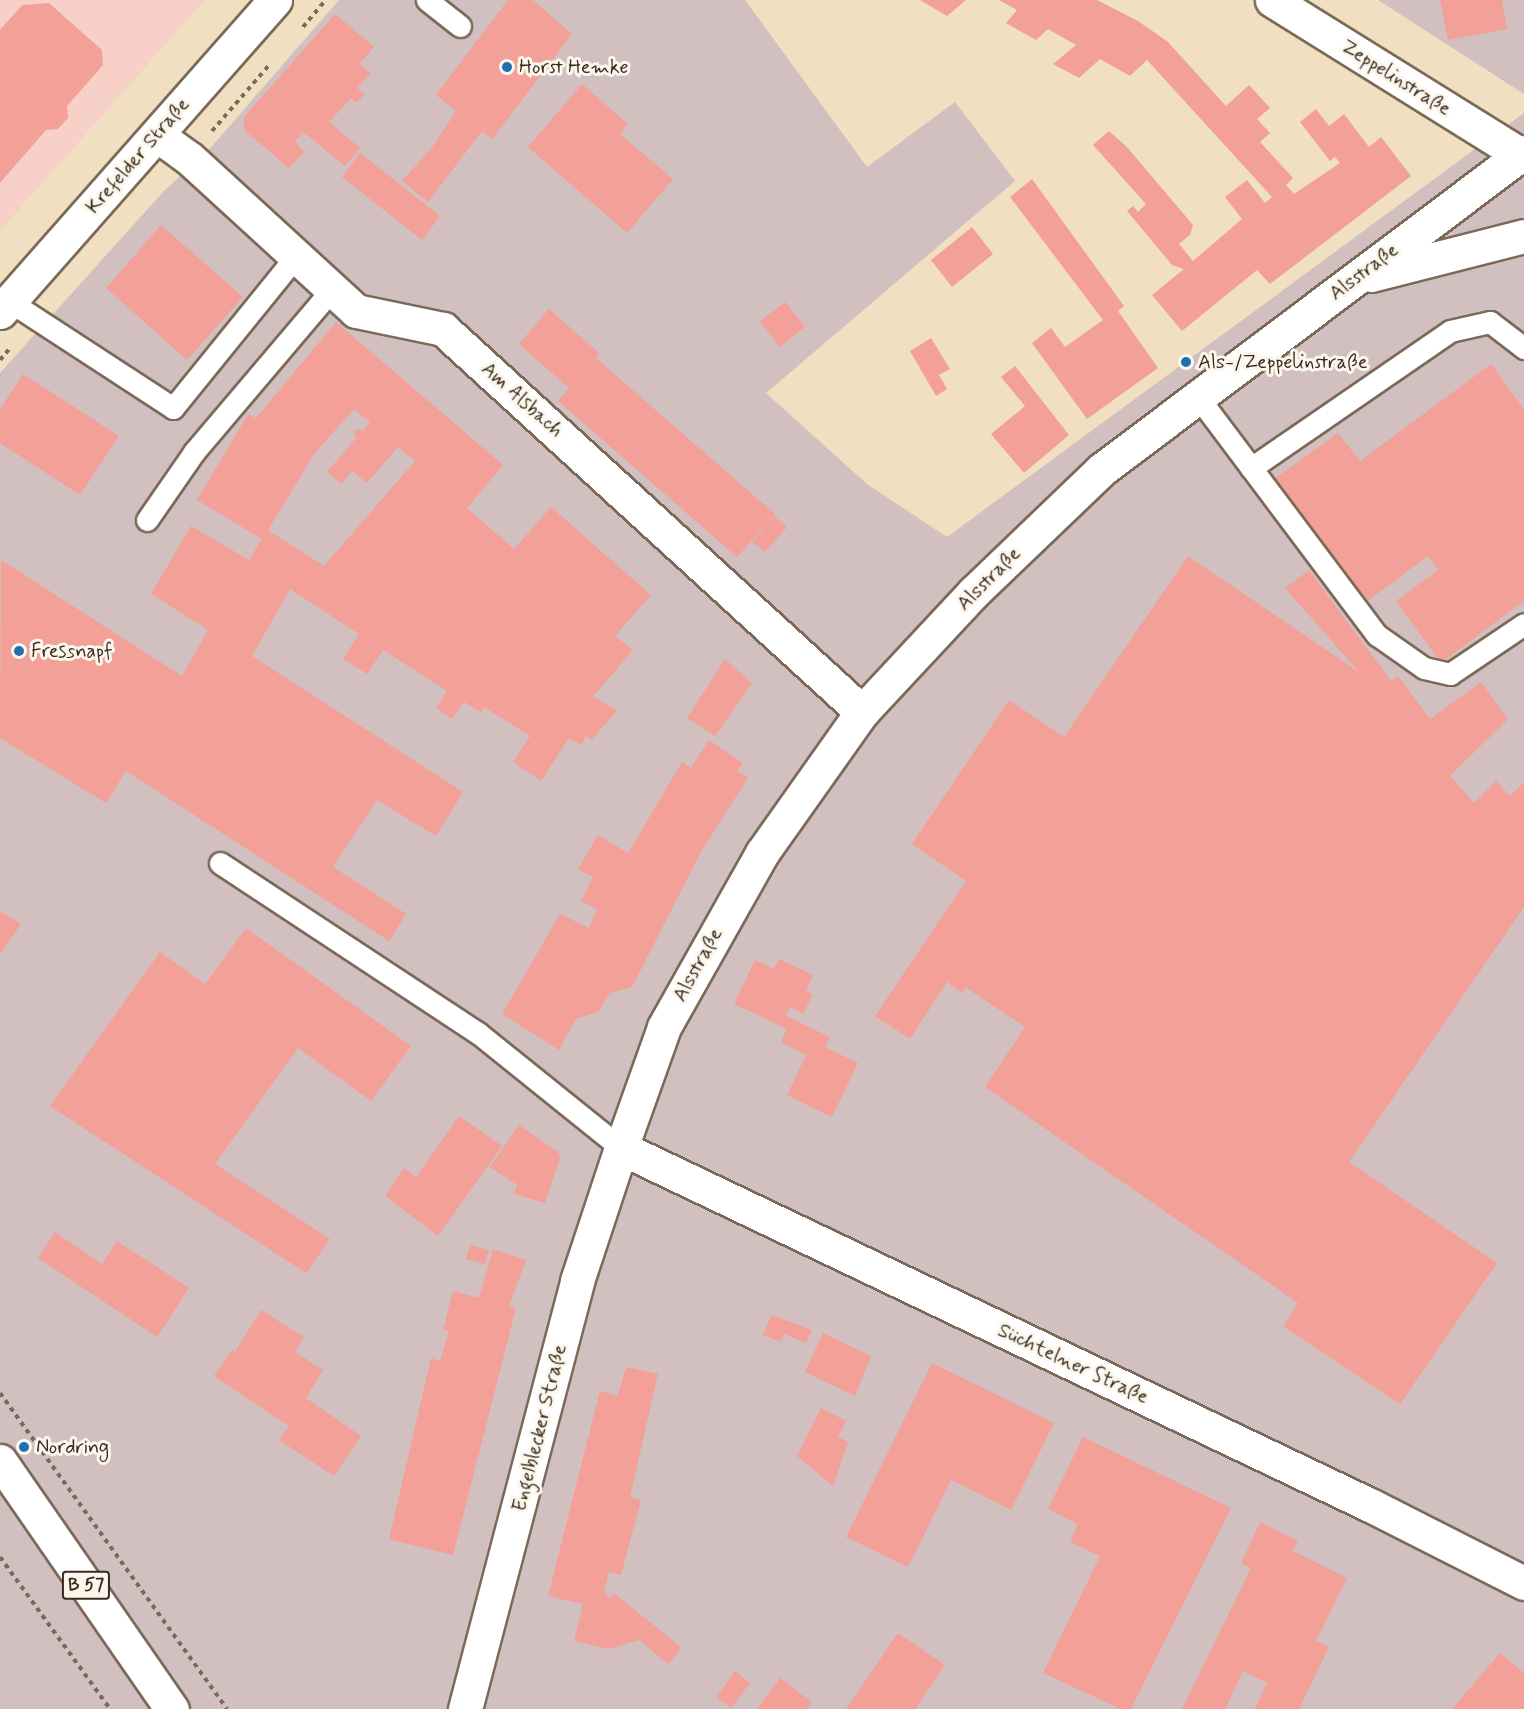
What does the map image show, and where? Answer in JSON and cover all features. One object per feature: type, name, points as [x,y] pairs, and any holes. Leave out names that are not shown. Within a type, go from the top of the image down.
[{"type":"street","name":"Krefelder Straße","points":[[5,307],[275,0]]},
{"type":"street","name":"Zeppelinstraße","points":[[1272,0],[1523,155]]},
{"type":"street","name":"Am Alsbach","points":[[157,135],[189,158],[357,311],[443,329],[862,712]]},
{"type":"street","name":"Alsstraße","points":[[621,1148],[664,1027],[694,968],[762,853],[862,712],[974,592],[1101,470],[1523,155]]},
{"type":"street","points":[[1354,279],[1524,236]]},
{"type":"street","name":"Süchtelner Straße","points":[[621,1148],[1372,1506],[1524,1583]]},
{"type":"street","name":"Engelblecker Straße","points":[[465,1709],[577,1281],[621,1148]]},
{"type":"street","name":"B 57","points":[[0,1461],[172,1709]]},
{"type":"lane","points":[[428,0],[460,26]]},
{"type":"lane","points":[[5,307],[172,408],[296,256]]},
{"type":"lane","points":[[147,520],[194,452],[332,289]]},
{"type":"lane","points":[[1251,468],[1450,331],[1490,322],[1524,348]]},
{"type":"lane","points":[[1198,397],[1377,635],[1424,668],[1450,674],[1524,624]]},
{"type":"lane","points":[[220,863],[478,1033],[621,1148]]},
{"type":"path","points":[[0,1393],[227,1709]]},
{"type":"path","points":[[0,1557],[110,1709]]},
{"type":"shaded area","points":[[0,0],[205,0],[0,231]]},
{"type":"shaded area","points":[[339,0],[745,0],[867,167],[955,102],[1015,181],[766,393],[867,484],[947,537],[1524,113],[1524,1709],[0,1709],[0,373],[163,192],[213,145]]},
{"type":"shaded area","points":[[1378,0],[1524,0],[1524,94]]},
{"type":"building","points":[[508,0],[533,0],[572,34],[492,139],[482,131],[428,202],[402,181],[433,146],[456,111],[436,95]]},
{"type":"building","points":[[920,0],[966,0],[947,16]]},
{"type":"building","points":[[999,0],[1097,0],[1138,21],[1168,42],[1226,106],[1249,85],[1270,108],[1257,119],[1270,133],[1260,142],[1293,178],[1286,185],[1294,194],[1340,163],[1335,157],[1330,161],[1300,122],[1316,109],[1329,126],[1344,114],[1369,147],[1381,137],[1411,176],[1270,284],[1257,270],[1182,331],[1152,295],[1184,269],[1172,265],[1127,211],[1133,206],[1138,212],[1146,204],[1093,145],[1109,131],[1127,147],[1193,225],[1190,235],[1179,244],[1193,261],[1242,219],[1225,197],[1247,180],[1265,203],[1272,197],[1147,60],[1130,76],[1100,59],[1079,78],[1053,64],[1076,45],[1048,29],[1036,40],[1006,23],[1017,10]]},
{"type":"building","points":[[1440,0],[1502,0],[1507,29],[1448,40]]},
{"type":"building","points":[[49,3],[102,50],[103,65],[67,106],[68,118],[58,129],[46,130],[0,183],[0,30],[22,5]]},
{"type":"building","points":[[335,14],[374,47],[359,64],[371,73],[357,88],[365,94],[356,103],[351,98],[329,122],[360,148],[345,166],[303,132],[295,141],[304,152],[289,168],[244,130],[244,117]]},
{"type":"building","points":[[582,84],[628,124],[620,134],[673,179],[627,233],[528,147]]},
{"type":"building","points":[[360,153],[440,216],[422,240],[342,177]]},
{"type":"building","points":[[1032,179],[1124,306],[1118,311],[1158,368],[1087,419],[1032,343],[1051,328],[1065,347],[1103,320],[1010,197]]},
{"type":"building","points":[[161,225],[243,297],[187,360],[106,288]]},
{"type":"building","points":[[972,227],[993,254],[952,287],[931,260]]},
{"type":"building","points":[[785,302],[805,327],[780,347],[760,321]]},
{"type":"building","points":[[549,309],[599,353],[596,358],[775,514],[737,557],[558,401],[569,388],[519,344]]},
{"type":"building","points":[[336,322],[503,465],[467,508],[514,549],[551,507],[651,595],[615,636],[633,650],[593,697],[617,710],[592,740],[586,736],[581,745],[569,738],[541,781],[513,762],[530,736],[484,707],[481,712],[464,702],[452,719],[436,708],[447,691],[383,650],[367,674],[343,659],[359,634],[290,589],[252,656],[463,792],[436,836],[377,800],[333,867],[406,914],[389,941],[126,771],[106,803],[0,738],[1,560],[182,676],[208,630],[151,594],[191,526],[249,560],[262,539],[197,500],[248,414],[256,418]],"holes":[[[354,409],[370,422],[362,432],[358,428],[353,434],[357,437],[327,472],[342,484],[352,471],[367,483],[398,447],[415,461],[324,566],[268,530],[315,453]]]},
{"type":"building","points":[[931,338],[950,369],[939,375],[947,389],[936,396],[910,351]]},
{"type":"building","points":[[1491,364],[1524,409],[1524,601],[1441,663],[1396,601],[1438,570],[1428,556],[1362,605],[1270,482],[1338,433],[1360,461]]},
{"type":"building","points":[[1015,366],[1069,435],[1024,473],[991,434],[1025,406],[1001,377]]},
{"type":"building","points":[[23,374],[119,436],[80,495],[0,443],[0,409]]},
{"type":"building","points":[[774,516],[787,527],[765,552],[752,542]]},
{"type":"building","points":[[1188,556],[1359,672],[1285,588],[1309,570],[1391,681],[1398,676],[1430,719],[1481,682],[1508,719],[1450,776],[1474,803],[1496,781],[1510,796],[1524,782],[1524,907],[1349,1162],[1497,1263],[1400,1404],[1283,1326],[1298,1303],[985,1087],[1025,1027],[965,987],[962,993],[947,982],[910,1039],[875,1016],[966,881],[912,844],[1009,700],[1064,737]]},
{"type":"building","points":[[725,659],[752,683],[715,736],[687,718]]},
{"type":"building","points":[[709,740],[743,763],[737,771],[748,778],[701,852],[632,987],[610,993],[598,1012],[576,1019],[559,1050],[502,1014],[560,914],[589,928],[597,909],[581,901],[593,877],[578,869],[598,835],[628,853],[682,762],[691,768]]},
{"type":"building","points":[[0,911],[21,924],[0,954]]},
{"type":"building","points":[[246,928],[411,1046],[371,1101],[298,1048],[215,1164],[330,1239],[306,1273],[50,1106],[160,952],[205,984]]},
{"type":"building","points":[[779,959],[813,975],[806,991],[813,994],[803,1014],[790,1007],[786,1016],[830,1037],[825,1047],[858,1063],[832,1117],[787,1095],[806,1055],[781,1042],[787,1029],[734,1004],[755,960],[774,969]]},
{"type":"building","points":[[459,1116],[502,1146],[438,1236],[385,1196],[404,1168],[416,1177]]},
{"type":"building","points":[[519,1125],[558,1152],[560,1158],[545,1203],[514,1194],[517,1185],[490,1167]]},
{"type":"building","points":[[55,1232],[102,1264],[117,1241],[189,1288],[157,1337],[38,1258]]},
{"type":"building","points":[[470,1245],[489,1250],[485,1264],[466,1259]]},
{"type":"building","points":[[493,1249],[526,1260],[509,1306],[516,1308],[453,1555],[389,1539],[431,1358],[440,1361],[449,1331],[443,1330],[453,1291],[479,1298]]},
{"type":"building","points":[[261,1310],[304,1337],[295,1352],[323,1370],[306,1398],[361,1436],[334,1476],[279,1440],[289,1426],[214,1376],[232,1350],[235,1352]]},
{"type":"building","points":[[771,1315],[812,1330],[806,1343],[784,1334],[781,1342],[763,1335]]},
{"type":"building","points":[[823,1333],[871,1356],[855,1396],[805,1372]]},
{"type":"building","points":[[932,1363],[1054,1423],[1011,1510],[951,1480],[908,1567],[846,1537]]},
{"type":"building","points":[[626,1367],[658,1374],[630,1497],[641,1500],[621,1575],[609,1572],[604,1592],[610,1598],[614,1593],[682,1648],[668,1664],[639,1640],[608,1649],[574,1641],[583,1604],[548,1596],[600,1391],[618,1396]]},
{"type":"building","points":[[821,1408],[846,1421],[838,1437],[848,1442],[833,1486],[797,1456]]},
{"type":"building","points":[[1083,1437],[1231,1508],[1131,1709],[1121,1709],[1043,1673],[1100,1556],[1070,1542],[1078,1524],[1048,1509]]},
{"type":"building","points":[[1260,1522],[1298,1541],[1293,1551],[1347,1578],[1316,1641],[1329,1647],[1299,1709],[1255,1709],[1267,1683],[1243,1671],[1225,1709],[1182,1709],[1251,1568],[1241,1563]]},
{"type":"building","points":[[898,1633],[945,1665],[915,1709],[846,1709]]},
{"type":"building","points":[[1500,1653],[1524,1673],[1524,1709],[1452,1709]]},
{"type":"building","points":[[735,1671],[750,1683],[731,1708],[716,1697]]},
{"type":"building","points":[[780,1678],[812,1702],[807,1709],[757,1709]]},
{"type":"place","name":"Horst Hemke","points":[[507,67]]},
{"type":"place","name":"Als-/Zeppelinstraße","points":[[1186,362]]},
{"type":"place","name":"Fressnapf","points":[[19,651]]},
{"type":"place","name":"Nordring","points":[[24,1447]]}]
